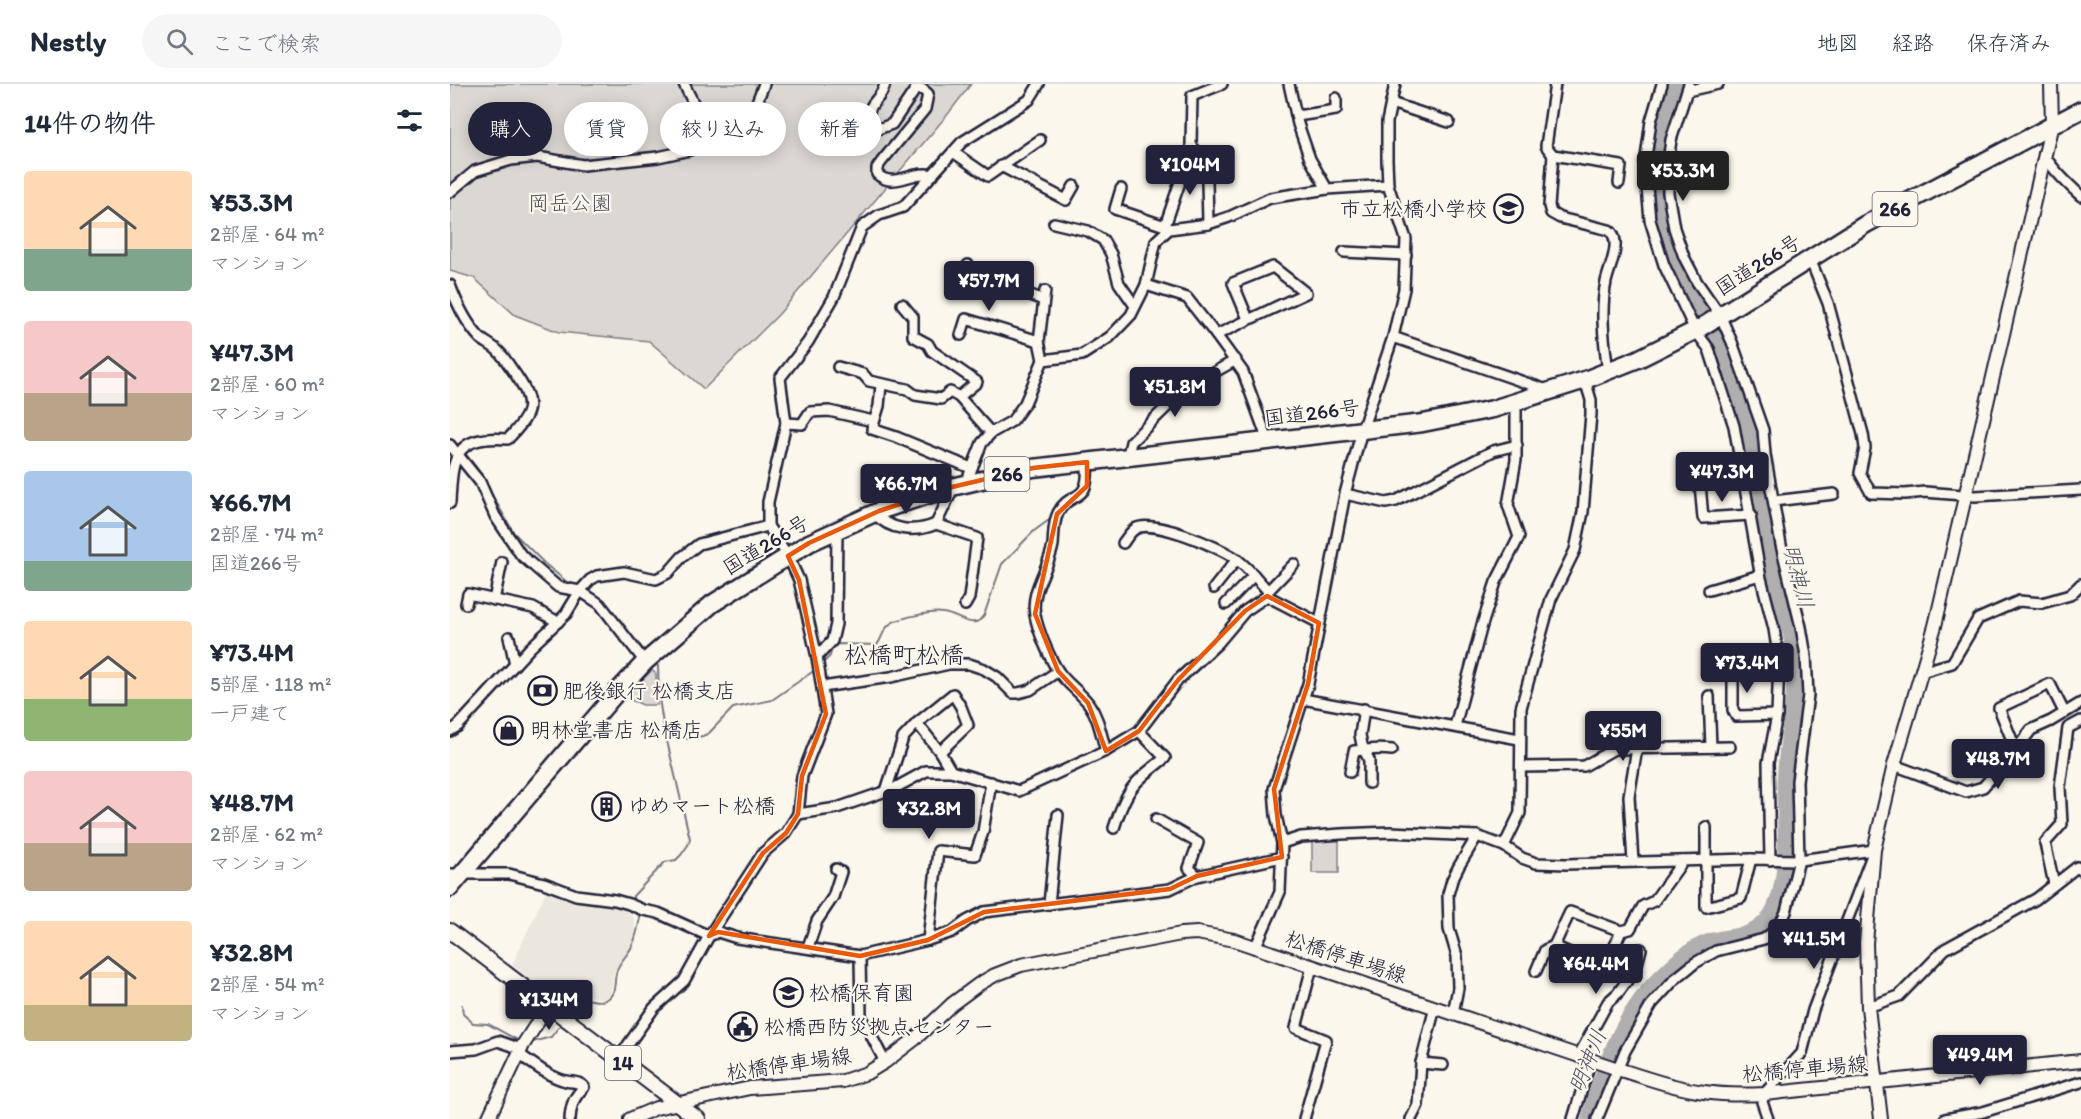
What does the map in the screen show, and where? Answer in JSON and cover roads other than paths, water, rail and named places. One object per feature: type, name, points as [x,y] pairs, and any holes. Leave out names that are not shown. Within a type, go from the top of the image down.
[{"type":"highway","name":"国道266号","points":[[450,888],[456,875],[645,662],[712,604],[788,555],[837,529],[963,479],[1033,468],[1423,423],[1492,410],[1585,380],[1697,329],[1866,224],[2081,110]]},
{"type":"main road","points":[[1881,1119],[1869,1007],[1866,943],[1874,850],[1894,765],[1935,626],[2052,124],[2051,84]]},
{"type":"main road","name":"14","points":[[450,931],[698,1119]]},
{"type":"main road","name":"松橋停車場線","points":[[630,1119],[639,1114],[678,1103],[750,1088],[843,1081],[867,1073],[885,1062],[979,984],[1021,965],[1181,934],[1213,935],[1616,1068],[1706,1093],[1764,1094],[2081,1061]]},
{"type":"main road","points":[[488,1119],[522,1047],[548,1006]]},
{"type":"street","points":[[684,84],[693,102]]},
{"type":"street","points":[[757,102],[764,84]]},
{"type":"street","points":[[885,84],[883,91],[868,109],[868,122],[878,129],[892,124],[915,90],[922,89],[928,94],[925,109],[882,161],[877,168],[877,174],[882,179],[891,182],[926,173],[933,175]]},
{"type":"street","points":[[618,1059],[654,1008],[684,981],[763,853],[786,833],[798,814],[802,776],[826,714],[799,580],[788,555],[768,525],[768,502],[786,423],[780,378],[808,342],[834,297],[862,227],[879,215],[903,207],[962,142],[1029,100],[1039,84]]},
{"type":"street","points":[[1208,224],[1207,181],[1203,164],[1191,144],[1192,96],[1222,84]]},
{"type":"street","points":[[1289,84],[1310,159],[1327,189]]},
{"type":"street","points":[[1255,948],[1280,892],[1282,843],[1276,815],[1274,789],[1308,684],[1345,494],[1362,430],[1393,337],[1404,289],[1406,239],[1388,185],[1387,122],[1395,84]]},
{"type":"street","points":[[1555,84],[1546,146],[1553,155],[1549,206],[1551,213],[1560,218],[1609,230],[1616,241],[1605,286],[1603,314],[1608,371]]},
{"type":"street","points":[[1662,84],[1651,121],[1645,165],[1650,220],[1664,265],[1709,349],[1734,426],[1760,574],[1774,629],[1779,661],[1777,715],[1768,763],[1774,860]]},
{"type":"street","points":[[1598,1119],[1616,1068],[1652,1004],[1675,979],[1695,963],[1716,951],[1764,939],[1778,928],[1786,912],[1797,860],[1797,781],[1808,695],[1806,656],[1781,545],[1763,430],[1732,342],[1696,282],[1684,257],[1674,228],[1668,193],[1671,140],[1688,87],[1718,84]]},
{"type":"street","points":[[1297,116],[1336,110],[1336,99]]},
{"type":"street","points":[[1391,103],[1449,122]]},
{"type":"street","points":[[953,152],[988,176],[1040,140]]},
{"type":"street","points":[[2044,154],[2049,164],[2081,196]]},
{"type":"street","points":[[1553,155],[1621,166],[1619,183]]},
{"type":"street","points":[[450,192],[475,171],[511,160],[537,157],[583,165],[663,156]]},
{"type":"street","points":[[1043,360],[1082,355],[1090,351],[1110,337],[1131,315],[1146,285],[1156,241],[1167,227],[1182,176],[1184,159]]},
{"type":"street","points":[[1001,166],[1066,200],[1074,186]]},
{"type":"street","points":[[1121,189],[1115,209],[1167,227],[1208,224],[1270,198],[1327,189],[1388,185]]},
{"type":"street","points":[[1054,223],[1088,231],[1103,240],[1111,254],[1119,283],[1136,306]]},
{"type":"street","points":[[1344,252],[1406,255]]},
{"type":"street","points":[[1810,259],[1828,303],[1850,378],[1863,434],[1864,448],[1860,473],[1871,493],[1925,492],[1966,496],[2081,490]]},
{"type":"street","points":[[1216,335],[1306,293],[1273,267],[1233,283],[1248,319]]},
{"type":"street","points":[[936,524],[950,495],[963,479],[982,443],[991,432],[1012,421],[1025,403],[1043,360],[1039,341],[1044,296],[964,275]]},
{"type":"street","points":[[450,285],[459,309],[480,337],[499,351],[519,380],[528,394],[530,408],[523,421],[508,439],[492,438],[477,441],[464,447],[458,453],[453,463],[450,504]]},
{"type":"street","points":[[1146,285],[1187,298],[1236,360],[1244,372],[1268,441]]},
{"type":"street","points":[[902,304],[913,317],[913,336],[928,344],[932,351],[977,382],[959,397]]},
{"type":"street","points":[[961,335],[966,319],[1039,341]]},
{"type":"street","points":[[1393,337],[1552,391]]},
{"type":"street","points":[[1204,378],[1236,360]]},
{"type":"street","points":[[838,367],[863,374],[869,381],[881,385],[907,389],[915,395],[941,399],[950,392],[959,397],[991,432]]},
{"type":"street","points":[[1126,459],[1131,442],[1188,386],[1188,372]]},
{"type":"street","points":[[1504,846],[1520,813],[1521,708],[1551,599],[1575,550],[1583,512],[1591,414],[1591,400],[1585,380]]},
{"type":"street","points":[[881,385],[879,406],[872,429],[896,437],[963,479]]},
{"type":"street","points":[[1455,726],[1496,582],[1519,537],[1508,505],[1517,445],[1516,402]]},
{"type":"street","points":[[786,423],[802,424],[810,412],[829,411],[873,421]]},
{"type":"street","points":[[450,445],[480,482],[495,516],[521,555],[558,586],[580,591],[600,604],[645,662]]},
{"type":"street","points":[[1345,494],[1386,503],[1396,501],[1493,452],[1517,445]]},
{"type":"street","points":[[1087,462],[1087,486],[1080,495],[1064,505],[1057,514],[1049,560],[1037,588],[1035,614],[1058,671],[1088,703],[1096,717],[1106,751]]},
{"type":"street","points":[[1700,484],[1703,518],[1751,515]]},
{"type":"street","points":[[1774,501],[1834,494]]},
{"type":"street","points":[[874,513],[886,525],[923,529],[936,524],[977,538],[969,598],[965,605]]},
{"type":"street","points":[[450,731],[458,726],[572,607],[580,591],[590,580],[605,575],[630,572],[656,579],[668,573],[682,557],[699,544],[768,525]]},
{"type":"street","points":[[1123,543],[1134,529],[1144,526],[1170,530],[1219,548],[1237,559],[1254,575],[1267,594],[1319,623]]},
{"type":"street","points":[[817,664],[832,640],[836,624],[837,529]]},
{"type":"street","points":[[1214,588],[1237,559]]},
{"type":"street","points":[[494,600],[502,562]]},
{"type":"street","points":[[798,814],[837,808],[886,791],[926,771],[951,771],[1019,790],[1106,751],[1139,731],[1178,680],[1218,643],[1245,611],[1267,594],[1294,564]]},
{"type":"street","points":[[1709,590],[1760,574]]},
{"type":"street","points":[[1226,604],[1254,575]]},
{"type":"street","points":[[1921,672],[1952,663],[1978,619],[2019,601],[2043,603],[2070,595],[2081,584]]},
{"type":"street","points":[[467,595],[537,609],[558,622]]},
{"type":"street","points":[[509,637],[515,664]]},
{"type":"street","points":[[1733,656],[1733,710],[1736,717],[1777,715]]},
{"type":"street","points":[[822,687],[891,677],[949,664],[969,664],[984,669],[997,677],[1013,693],[1018,693],[1030,690],[1058,671]]},
{"type":"street","points":[[2016,750],[1999,708],[2050,684],[2064,712]]},
{"type":"street","points":[[886,791],[903,738],[917,723],[952,694],[961,707],[968,725],[940,752]]},
{"type":"street","points":[[1708,696],[1711,747]]},
{"type":"street","points":[[1303,699],[1520,739]]},
{"type":"street","points":[[1894,765],[1966,792],[1983,787],[2031,730],[2081,703]]},
{"type":"street","points":[[1364,709],[1360,735],[1369,760],[1369,783]]},
{"type":"street","points":[[2054,884],[2045,843],[2062,824],[2060,787],[2068,728],[2081,721]]},
{"type":"street","points":[[917,723],[940,752],[951,771]]},
{"type":"street","points":[[1114,828],[1130,789],[1138,779],[1165,758],[1139,731]]},
{"type":"street","points":[[1350,772],[1354,751],[1373,747],[1392,750]]},
{"type":"street","points":[[1521,767],[1584,766],[1614,749],[1730,747]]},
{"type":"street","points":[[1633,862],[1629,796],[1637,748]]},
{"type":"street","points":[[928,940],[938,850],[975,855],[983,832],[992,782]]},
{"type":"street","points":[[1049,904],[1058,815]]},
{"type":"street","points":[[1156,819],[1198,843],[1189,868],[1197,876]]},
{"type":"street","points":[[1706,827],[1706,907],[1741,898],[1751,859]]},
{"type":"street","points":[[1282,843],[1301,837],[1390,832],[1478,836],[1504,846],[1522,858],[1536,863],[1797,860],[1874,850],[1813,1010],[1802,1053],[1764,1094],[1762,1102],[1768,1119]]},
{"type":"street","points":[[1453,1013],[1458,988],[1457,956],[1449,929],[1448,894],[1459,866],[1478,836]]},
{"type":"street","points":[[710,936],[718,932],[737,938],[860,956],[952,932],[984,912],[1170,889],[1197,876],[1282,857]]},
{"type":"street","points":[[1536,971],[1545,951],[1554,946],[1570,912],[1621,931],[1630,929],[1643,906],[1653,901],[1683,861]]},
{"type":"street","points":[[1869,1007],[1899,996],[1946,948],[2036,899],[2080,867]]},
{"type":"street","points":[[808,947],[817,921],[833,897],[842,872],[836,869]]},
{"type":"street","points":[[456,875],[509,874],[544,883],[576,896],[624,902],[658,913],[710,936]]},
{"type":"street","points":[[1554,946],[1605,969],[1621,931]]},
{"type":"street","points":[[1573,1119],[1589,1059],[1608,1002],[1618,993],[1636,968],[1641,949]]},
{"type":"street","points":[[860,956],[861,1016],[885,1062]]},
{"type":"street","points":[[1304,1119],[1326,1040],[1296,1028],[1312,967]]},
{"type":"street","points":[[1411,1119],[1418,1105],[1421,1063],[1435,1007]]},
{"type":"street","points":[[450,1051],[476,1049],[492,1041],[522,1047],[558,1078],[580,1082],[583,1085],[584,1087],[572,1103],[570,1119]]},
{"type":"street","points":[[1421,1063],[1443,1065]]},
{"type":"street","points":[[1946,1119],[1983,1112],[2081,1082]]},
{"type":"waterway","name":"明神川","points":[[1589,1119],[1616,1040],[1638,1003],[1650,987],[1690,951],[1711,940],[1741,935],[1761,926],[1778,900],[1785,855],[1784,781],[1794,676],[1792,643],[1771,564],[1758,471],[1741,405],[1717,340],[1687,288],[1665,233],[1657,184],[1658,151],[1663,125],[1676,84]]},
{"type":"waterway","points":[[450,440],[459,447]]},
{"type":"waterway","points":[[463,451],[476,467],[514,533],[545,564],[573,587]]},
{"type":"waterway","points":[[822,664],[830,656],[832,647],[837,644],[877,645],[889,625],[907,618],[938,613],[970,622],[979,621],[984,615],[1002,564],[1034,531],[1049,520]]},
{"type":"waterway","points":[[589,591],[599,598]]},
{"type":"waterway","points":[[633,639],[643,649]]},
{"type":"waterway","points":[[633,902],[633,896],[665,862],[676,860],[681,855],[690,839],[663,724],[658,666]]},
{"type":"waterway","points":[[687,739],[709,733],[733,708],[772,700],[815,670]]},
{"type":"waterway","points":[[566,1008],[576,999],[600,1001],[612,995],[618,967],[635,939],[640,912]]},
{"type":"waterway","points":[[462,1005],[463,1014],[473,1023],[488,1024],[521,1042]]},
{"type":"waterway","points":[[529,1043],[551,1037],[561,1024]]},
{"type":"place","name":"市立松橋小学校","points":[[1508,209]]},
{"type":"place","name":"肥後銀行 松橋支店","points":[[542,691]]},
{"type":"place","name":"明林堂書店 松橋店","points":[[509,730]]},
{"type":"place","name":"ゆめマート松橋","points":[[607,806]]},
{"type":"place","name":"松橋保育園","points":[[788,993]]},
{"type":"place","name":"松橋西防災拠点センター","points":[[743,1027]]},
{"type":"district","name":"松橋町松橋","points":[[904,655]]},
{"type":"park label","name":"岡岳公園","points":[[570,203]]}]
